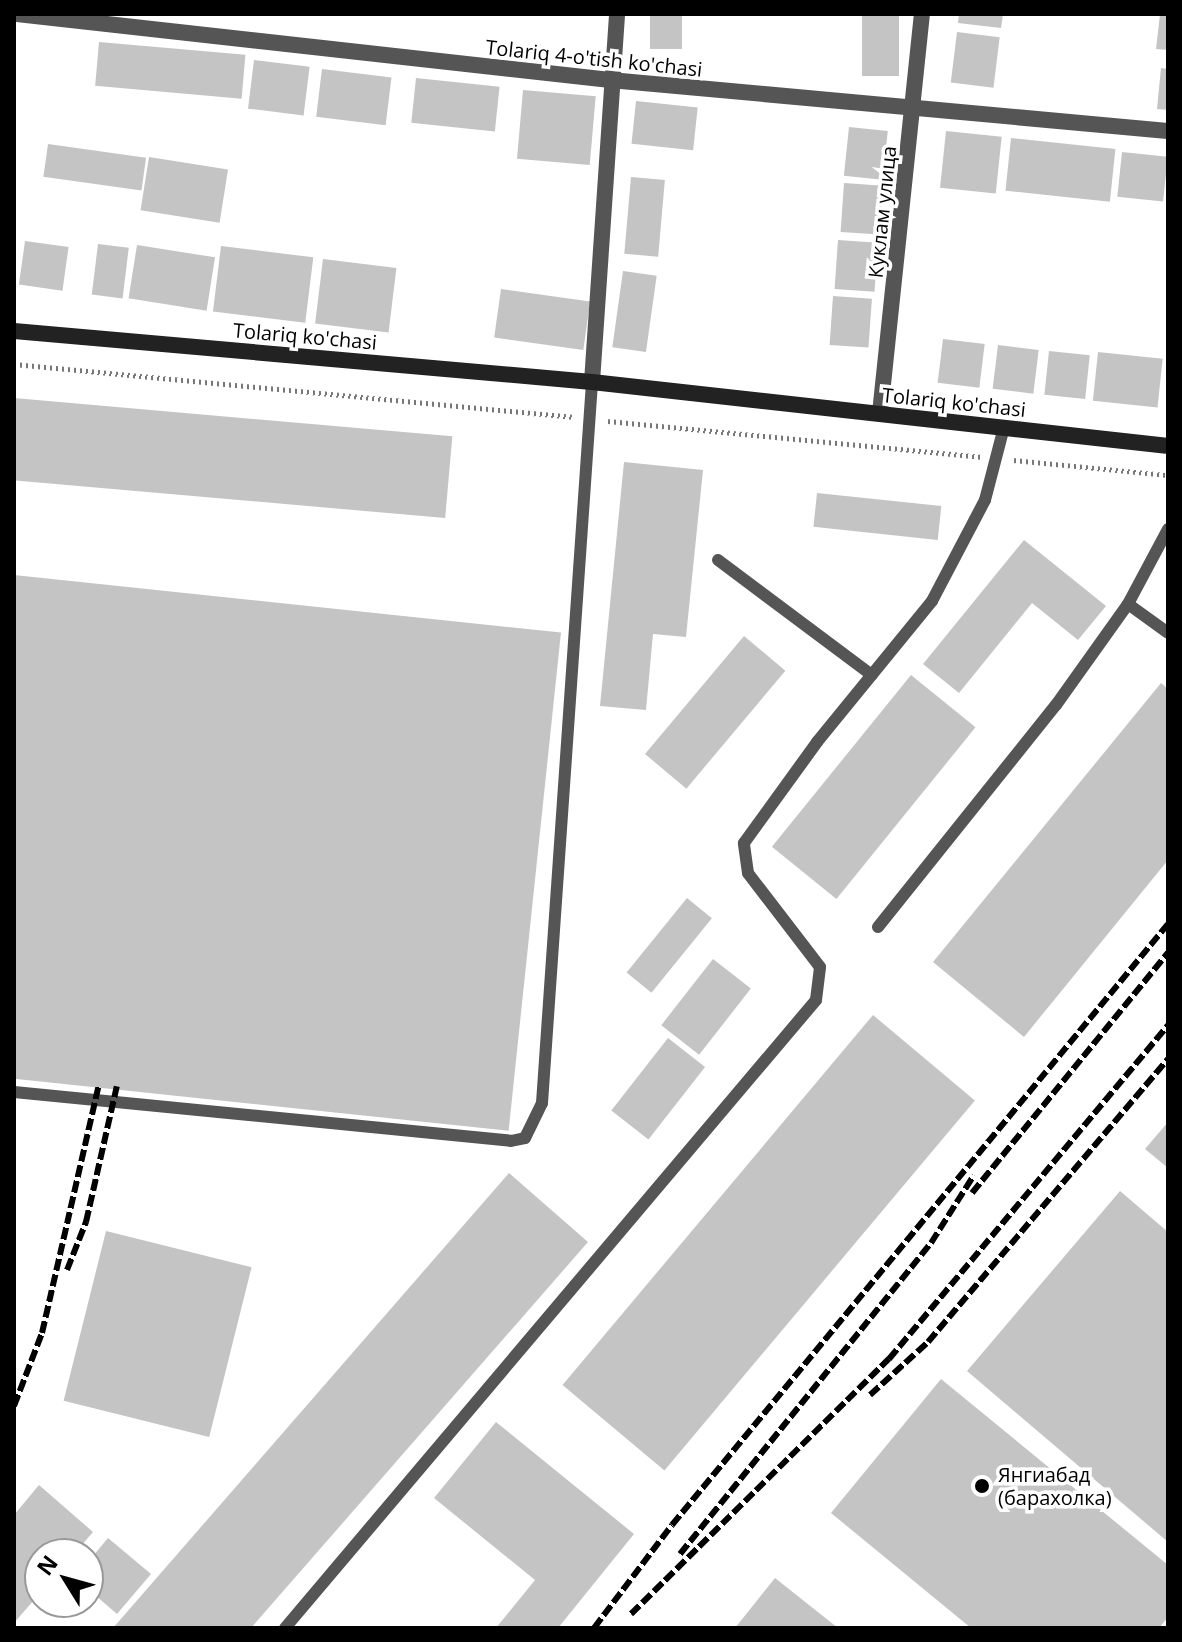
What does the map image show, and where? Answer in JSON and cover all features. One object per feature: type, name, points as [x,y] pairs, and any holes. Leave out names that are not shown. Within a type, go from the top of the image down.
[{"type":"street","name":"Tolariq 4-o'tish ko'chasi","points":[[17,14],[610,80],[1168,131]]},
{"type":"street","points":[[592,382],[610,80],[617,14]]},
{"type":"street","name":"Куклам улица","points":[[880,413],[922,14]]},
{"type":"street","name":"Tolariq ko'chasi","points":[[14,331],[592,382],[1168,446]]},
{"type":"lane","points":[[14,1092],[511,1141],[525,1138],[542,1103],[592,382]]},
{"type":"lane","points":[[285,1628],[816,1000],[820,967],[748,873],[744,843],[932,601],[964,548],[985,500],[1004,427]]},
{"type":"lane","points":[[878,927],[1056,705],[1128,604],[1168,529]]},
{"type":"lane","points":[[718,560],[872,675]]},
{"type":"lane","points":[[1128,604],[1168,633]]},
{"type":"building","points":[[650,14],[682,14],[682,49],[650,49]]},
{"type":"building","points":[[862,14],[899,14],[899,76],[862,76]]},
{"type":"building","points":[[959,14],[1003,14],[1001,28],[958,23]]},
{"type":"building","points":[[1160,14],[1168,14],[1168,50],[1156,49]]},
{"type":"building","points":[[957,32],[1000,37],[993,88],[951,83]]},
{"type":"building","points":[[99,42],[245,55],[242,99],[95,86]]},
{"type":"building","points":[[254,60],[310,67],[304,115],[248,109]]},
{"type":"building","points":[[1161,68],[1168,69],[1168,110],[1157,109]]},
{"type":"building","points":[[322,69],[391,78],[386,125],[316,117]]},
{"type":"building","points":[[416,78],[500,87],[495,132],[411,123]]},
{"type":"building","points":[[523,90],[596,96],[590,165],[517,159]]},
{"type":"building","points":[[636,101],[698,107],[693,150],[632,144]]},
{"type":"building","points":[[849,127],[888,131],[883,180],[844,176]]},
{"type":"building","points":[[946,131],[1002,137],[996,194],[940,188]]},
{"type":"building","points":[[1011,138],[1115,149],[1110,202],[1005,191]]},
{"type":"building","points":[[48,144],[146,158],[141,190],[43,177]]},
{"type":"building","points":[[1122,152],[1168,157],[1163,202],[1117,197]]},
{"type":"building","points":[[149,157],[228,170],[220,223],[141,210]]},
{"type":"building","points":[[631,177],[665,180],[658,257],[624,254]]},
{"type":"building","points":[[844,183],[883,186],[879,235],[841,232]]},
{"type":"building","points":[[838,240],[878,243],[874,292],[835,289]]},
{"type":"building","points":[[25,241],[69,247],[62,291],[19,285]]},
{"type":"building","points":[[98,244],[129,248],[123,298],[92,295]]},
{"type":"building","points":[[137,245],[215,257],[207,311],[129,298]]},
{"type":"building","points":[[221,246],[313,257],[305,323],[213,312]]},
{"type":"building","points":[[323,259],[396,268],[389,333],[315,324]]},
{"type":"building","points":[[623,271],[657,276],[646,352],[612,347]]},
{"type":"building","points":[[501,289],[590,302],[583,350],[494,338]]},
{"type":"building","points":[[833,296],[872,299],[868,348],[830,345]]},
{"type":"building","points":[[943,339],[985,344],[979,388],[938,383]]},
{"type":"building","points":[[998,345],[1039,350],[1033,394],[993,389]]},
{"type":"building","points":[[1049,351],[1090,355],[1085,399],[1044,395]]},
{"type":"building","points":[[1098,352],[1163,359],[1158,408],[1093,401]]},
{"type":"building","points":[[14,398],[452,436],[445,518],[14,480]]},
{"type":"building","points":[[624,462],[703,470],[686,637],[653,634],[646,710],[600,706]]},
{"type":"building","points":[[817,493],[941,506],[938,540],[813,527]]},
{"type":"building","points":[[1024,540],[1106,606],[1078,640],[1032,603],[959,693],[923,664]]},
{"type":"building","points":[[14,575],[561,632],[509,1131],[14,1079]]},
{"type":"building","points":[[744,636],[785,671],[686,789],[645,754]]},
{"type":"building","points":[[911,675],[976,727],[836,899],[772,847]]},
{"type":"building","points":[[1161,683],[1168,689],[1168,860],[1024,1037],[933,962]]},
{"type":"building","points":[[687,898],[712,918],[651,993],[627,973]]},
{"type":"building","points":[[713,959],[751,989],[699,1055],[661,1025]]},
{"type":"building","points":[[873,1015],[975,1100],[664,1470],[563,1385]]},
{"type":"building","points":[[668,1038],[705,1067],[648,1139],[611,1110]]},
{"type":"building","points":[[1168,1122],[1168,1168],[1145,1149]]},
{"type":"building","points":[[509,1173],[588,1242],[251,1628],[113,1628]]},
{"type":"building","points":[[1120,1191],[1168,1232],[1168,1542],[967,1371]]},
{"type":"building","points":[[106,1231],[252,1267],[209,1437],[64,1401]]},
{"type":"building","points":[[941,1379],[1168,1565],[1168,1617],[1159,1628],[971,1628],[831,1513]]},
{"type":"building","points":[[496,1422],[634,1534],[558,1628],[496,1628],[535,1580],[434,1498]]},
{"type":"building","points":[[39,1485],[93,1532],[88,1538],[24,1538],[24,1611],[14,1623],[14,1515]]},
{"type":"building","points":[[108,1538],[151,1574],[117,1614],[104,1603],[104,1543]]},
{"type":"building","points":[[775,1578],[838,1628],[735,1628]]},
{"type":"railway","points":[[594,1628],[672,1525],[1168,924]]},
{"type":"railway","points":[[972,1193],[1168,953]]},
{"type":"railway","points":[[631,1614],[889,1359],[1168,1025]]},
{"type":"railway","points":[[870,1395],[928,1342],[1168,1059]]},
{"type":"railway","points":[[14,1406],[42,1333],[99,1085]]},
{"type":"railway","points":[[67,1270],[86,1222],[117,1086]]},
{"type":"railway","points":[[680,1554],[931,1243],[974,1175]]},
{"type":"place","name":"Янгиабад (барахолка)","points":[[982,1486]]}]
